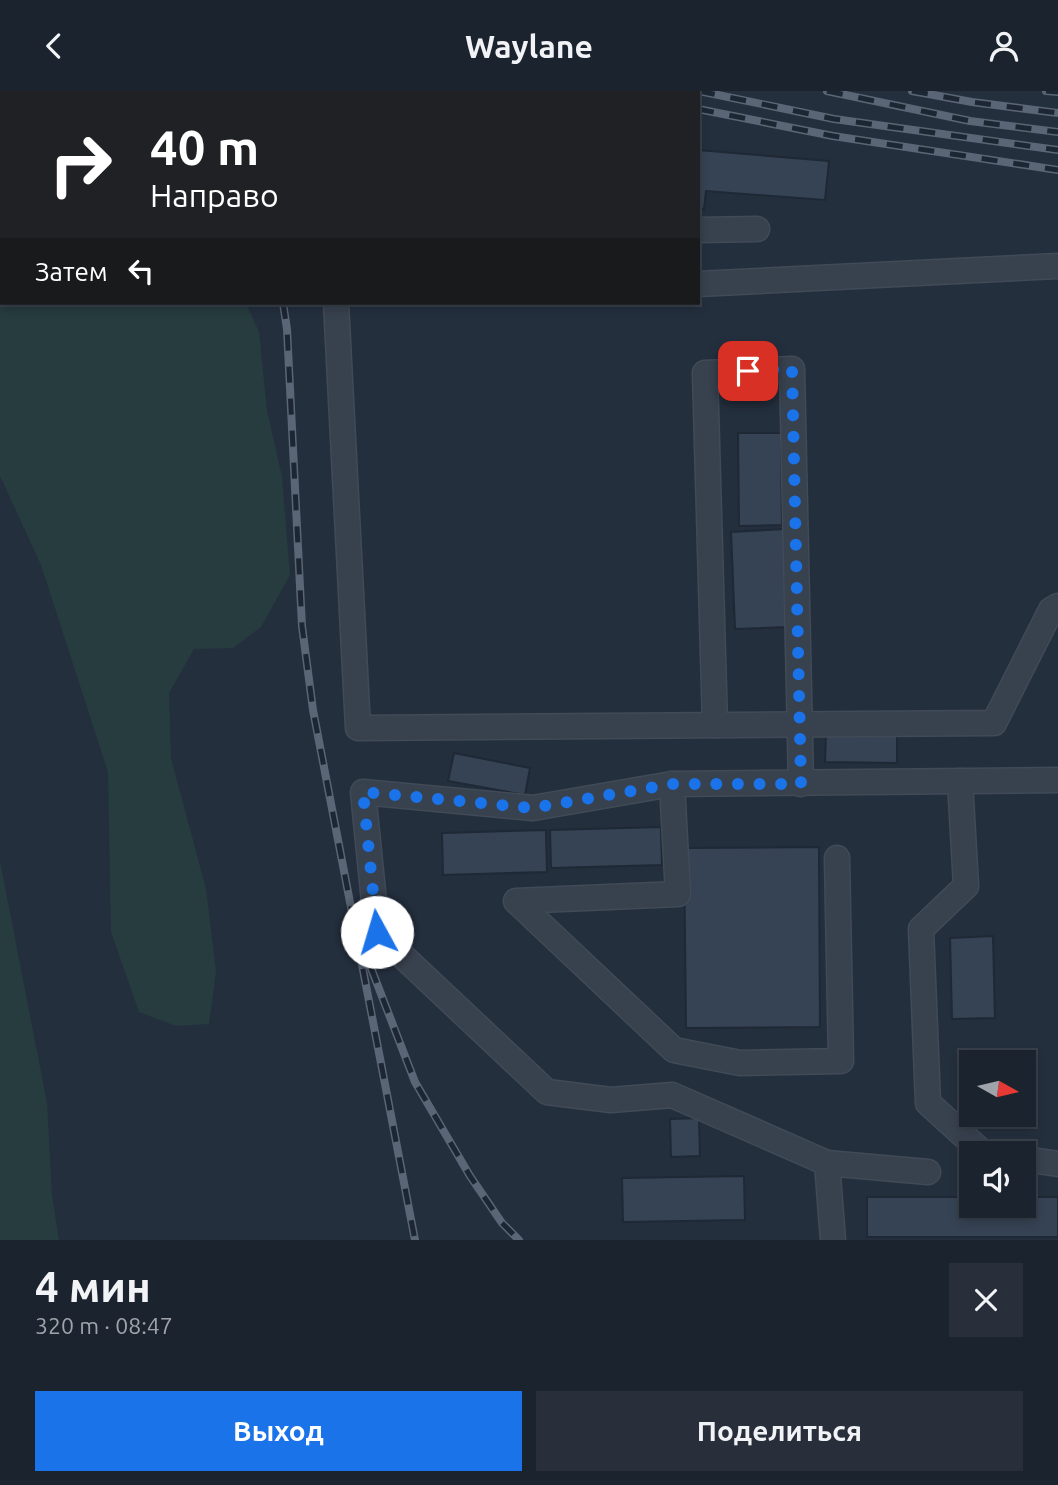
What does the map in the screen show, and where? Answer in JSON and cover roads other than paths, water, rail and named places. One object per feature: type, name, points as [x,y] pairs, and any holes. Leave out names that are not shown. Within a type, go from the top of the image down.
[{"type":"lane","points":[[700,230],[757,229]]},
{"type":"lane","points":[[700,283],[1058,267]]},
{"type":"lane","points":[[336,305],[358,728],[994,723],[1051,610],[1058,606]]},
{"type":"lane","points":[[715,725],[705,373],[792,369],[801,784]]},
{"type":"lane","points":[[928,1172],[827,1163],[672,1095],[611,1100],[547,1092],[377,932],[363,792],[533,808],[672,784],[1058,780]]},
{"type":"lane","points":[[960,781],[966,886],[920,929],[928,1103],[970,1141]]},
{"type":"lane","points":[[672,784],[678,894],[516,901],[674,1050],[740,1063],[841,1061],[837,858]]},
{"type":"lane","points":[[1036,1161],[1058,1164]]},
{"type":"lane","points":[[827,1163],[832,1240]]},
{"type":"railway","points":[[700,91],[834,119],[1058,150]]},
{"type":"railway","points":[[827,91],[970,121],[1058,132]]},
{"type":"railway","points":[[912,91],[1058,113]]},
{"type":"railway","points":[[1046,91],[1058,92]]},
{"type":"railway","points":[[700,109],[833,136],[1058,170]]},
{"type":"railway","points":[[283,305],[287,329],[302,626],[313,710],[415,1240]]},
{"type":"railway","points":[[371,968],[415,1082],[470,1176],[502,1223],[519,1240]]}]
